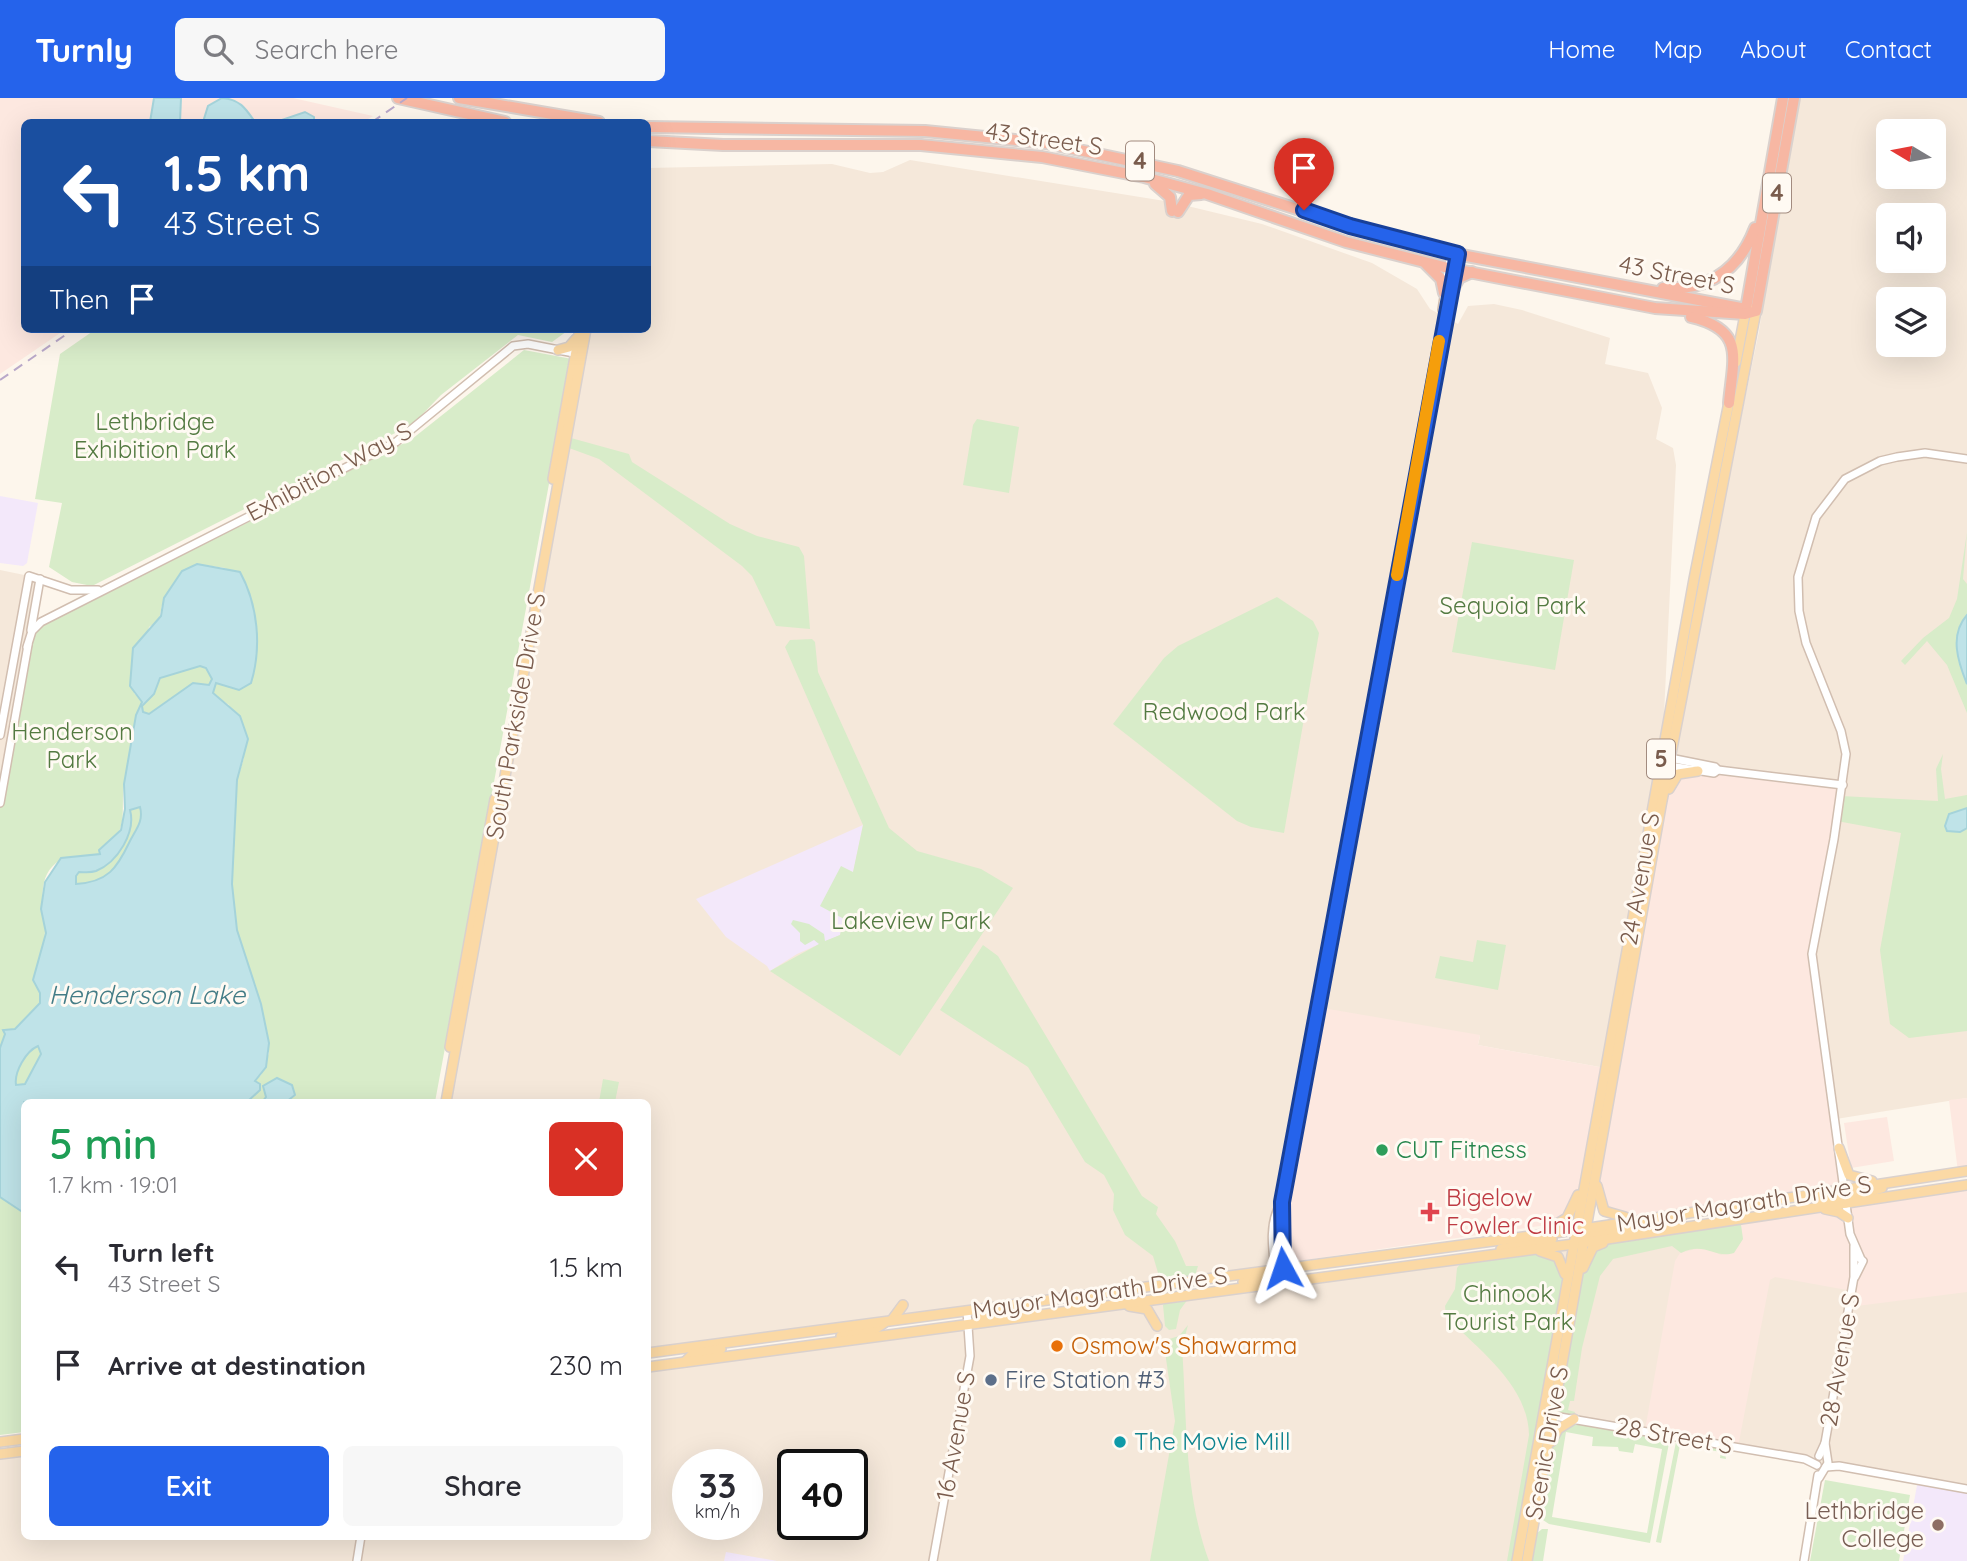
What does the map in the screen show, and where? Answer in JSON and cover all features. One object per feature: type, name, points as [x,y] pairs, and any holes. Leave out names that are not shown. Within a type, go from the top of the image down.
[{"type":"highway","points":[[398,98],[492,119]]},
{"type":"highway","points":[[459,98],[582,119]]},
{"type":"highway","name":"4","points":[[1749,311],[1783,98]]},
{"type":"highway","name":"4","points":[[1749,311],[1760,288],[1794,98]]},
{"type":"highway","name":"43 Street S","points":[[651,127],[925,131],[1046,143],[1178,171],[1350,226],[1454,253],[1749,311]]},
{"type":"highway","name":"43 Street S","points":[[651,141],[723,145],[921,145],[1030,155],[1144,177],[1208,194],[1346,242],[1452,268],[1655,308],[1749,311]]},
{"type":"highway","points":[[1144,177],[1167,192],[1175,212],[1189,195],[1208,194]]},
{"type":"highway","points":[[1605,298],[1614,284],[1681,289],[1714,280],[1731,267],[1745,249],[1765,198]]},
{"type":"highway","points":[[1420,260],[1441,279],[1446,294]]},
{"type":"highway","points":[[1446,294],[1459,278],[1472,272]]},
{"type":"highway","points":[[1655,308],[1709,321],[1727,332],[1733,346],[1729,404]]},
{"type":"main road","name":"24 Avenue S","points":[[1580,1236],[1596,1175],[1661,806],[1665,761],[1707,503],[1749,311]]},
{"type":"main road","name":"24 Avenue S","points":[[1580,1236],[1597,1115],[1749,311]]},
{"type":"main road","points":[[558,350],[572,345],[580,333]]},
{"type":"main road","name":"South Parkside Drive S","points":[[447,1099],[582,333]]},
{"type":"main road","name":"South Parkside Drive S","points":[[441,1099],[578,354]]},
{"type":"main road","points":[[1661,806],[1678,774],[1698,771]]},
{"type":"main road","points":[[1496,1240],[1543,1231],[1567,1218],[1576,1200],[1597,1115]]},
{"type":"main road","points":[[1839,1148],[1851,1177],[1888,1182]]},
{"type":"main road","name":"Mayor Magrath Drive S","points":[[651,1353],[1018,1304],[1494,1254],[1580,1236],[1647,1218],[1967,1171]]},
{"type":"main road","points":[[1596,1175],[1604,1211],[1617,1217],[1647,1218]]},
{"type":"main road","points":[[1846,1203],[1852,1196],[1917,1178]]},
{"type":"main road","name":"Mayor Magrath Drive S","points":[[651,1365],[1195,1294],[1279,1275],[1496,1240],[1648,1233],[1967,1185]]},
{"type":"main road","points":[[1780,1212],[1839,1197],[1844,1188]]},
{"type":"main road","points":[[1740,1218],[1749,1210],[1778,1198]]},
{"type":"main road","points":[[1803,1209],[1833,1210],[1848,1218]]},
{"type":"main road","points":[[1483,1255],[1512,1244],[1671,1221],[1693,1211]]},
{"type":"main road","points":[[1569,1321],[1582,1269],[1592,1247],[1648,1233]]},
{"type":"main road","name":"Scenic Drive S","points":[[1527,1561],[1545,1456],[1564,1297],[1580,1236]]},
{"type":"main road","name":"Scenic Drive S","points":[[1517,1561],[1569,1321],[1580,1236]]},
{"type":"main road","points":[[1494,1254],[1552,1253],[1564,1267],[1564,1297]]},
{"type":"main road","points":[[969,1325],[975,1319],[1010,1310],[1018,1304]]},
{"type":"main road","points":[[1117,1304],[1147,1309],[1157,1326]]},
{"type":"main road","points":[[828,1343],[834,1337],[875,1329],[890,1321],[903,1305],[913,1318]]},
{"type":"main road","points":[[920,1331],[963,1319],[967,1311]]},
{"type":"main road","points":[[760,1352],[817,1338],[827,1328]]},
{"type":"main road","points":[[685,1362],[693,1354],[745,1345],[757,1338]]},
{"type":"main road","points":[[651,1364],[686,1355],[694,1347]]},
{"type":"main road","points":[[1545,1456],[1556,1430],[1574,1419]]},
{"type":"main road","points":[[0,1442],[21,1439]]},
{"type":"main road","points":[[0,1454],[21,1451]]},
{"type":"street","points":[[1279,1275],[1282,1202],[1454,253]]},
{"type":"street","name":"Exhibition Way S","points":[[27,647],[32,631],[41,622],[105,587],[396,442],[513,346],[528,344],[578,354]]},
{"type":"street","name":"28 Avenue S","points":[[1822,1462],[1857,1261],[1848,1218],[1812,954],[1843,785],[1846,754],[1841,731],[1806,643],[1798,611],[1798,577],[1816,517],[1845,479],[1880,461],[1925,453],[1967,459]]},
{"type":"street","points":[[0,735],[29,576],[78,591],[105,587]]},
{"type":"street","points":[[0,803],[40,579]]},
{"type":"street","points":[[1665,761],[1698,771],[1714,773],[1717,770]]},
{"type":"street","points":[[1665,761],[1843,785]]},
{"type":"street","name":"16 Avenue S","points":[[933,1561],[970,1356],[967,1311]]},
{"type":"street","name":"28 Street S","points":[[1548,1415],[1967,1489]]},
{"type":"street","points":[[1804,1561],[1822,1462]]},
{"type":"street","points":[[357,1561],[360,1540]]},
{"type":"shaded area","points":[[0,98],[293,98],[373,116],[368,119],[21,119],[21,333],[60,333],[0,374]]},
{"type":"shaded area","points":[[1795,98],[1967,98],[1967,1098],[1836,1119],[1812,954],[1834,842],[1669,766],[1759,331]]},
{"type":"shaded area","points":[[910,160],[1171,202],[1262,224],[1372,263],[1417,289],[1430,309],[1458,324],[1468,306],[1494,304],[1522,310],[1610,338],[1605,364],[1648,373],[1662,408],[1656,439],[1673,448],[1676,465],[1662,756],[1605,1068],[1478,1045],[1480,1036],[1282,1202],[1276,1210],[1275,1269],[651,1353],[651,1099],[447,1099],[585,333],[651,333],[651,168],[832,164],[870,173],[883,172]]},
{"type":"shaded area","points":[[0,496],[38,503],[27,563],[23,566],[0,563]]},
{"type":"shaded area","points":[[0,570],[34,577],[39,589],[0,803]]},
{"type":"shaded area","points":[[1698,771],[1843,785],[1812,954],[1844,1188],[1647,1218],[1613,1216],[1600,1205],[1596,1175],[1661,806],[1672,780]]},
{"type":"shaded area","points":[[863,825],[840,935],[797,954],[770,971],[767,966],[726,937],[696,899]]},
{"type":"shaded area","points":[[1317,1007],[1480,1035],[1478,1045],[1605,1068],[1576,1200],[1561,1223],[1278,1264],[1277,1226]]},
{"type":"shaded area","points":[[1967,1098],[1967,1171],[1958,1172],[1949,1100]]},
{"type":"shaded area","points":[[1887,1117],[1894,1161],[1851,1168],[1844,1123]]},
{"type":"shaded area","points":[[1967,1185],[1967,1489],[1552,1416],[1583,1242]]},
{"type":"shaded area","points":[[1967,1185],[1967,1292],[1849,1307],[1852,1291],[1775,1277],[1770,1280],[1738,1447],[1645,1430],[1675,1261],[1680,1253],[1704,1247],[1721,1255],[1733,1253],[1743,1239],[1740,1218]]},
{"type":"shaded area","points":[[1574,1244],[1517,1561],[0,1561],[0,1454],[21,1451],[21,1540],[651,1540],[651,1367]]},
{"type":"shaded area","name":"Lethbridge College","points":[[1918,1480],[1967,1489],[1967,1561],[1903,1561]]},
{"type":"shaded area","points":[[726,1552],[777,1561],[724,1561]]},
{"type":"green space","name":"Lethbridge Exhibition Park","points":[[90,333],[564,333],[552,342],[518,335],[441,395],[413,424],[92,586],[72,582],[49,567],[62,503],[35,499],[60,354]]},
{"type":"green space","name":"Henderson Park","points":[[524,350],[572,359],[436,1099],[249,1099],[255,1091],[255,1081],[261,1075],[269,1053],[269,1043],[261,1003],[237,930],[232,884],[237,780],[244,758],[229,705],[213,694],[216,683],[224,684],[255,664],[255,623],[225,568],[197,564],[162,605],[159,620],[149,627],[134,693],[142,702],[124,783],[120,829],[110,844],[100,850],[100,854],[66,858],[49,870],[43,886],[45,937],[33,980],[40,993],[40,1003],[15,1029],[7,1031],[0,1048],[0,803],[27,647],[36,626],[239,520],[239,527],[412,439]]},
{"type":"green space","points":[[977,419],[1019,427],[1009,493],[963,485],[973,425]]},
{"type":"green space","points":[[571,438],[629,454],[632,462],[730,524],[757,536],[799,547],[804,556],[810,629],[776,626],[752,576],[742,566],[599,459],[569,448]]},
{"type":"green space","points":[[1967,532],[1963,579],[1967,584],[1967,713],[1947,665],[1927,641],[1905,665],[1901,661],[1923,638],[1949,618],[1957,599]]},
{"type":"green space","name":"Sequoia Park","points":[[1472,542],[1574,560],[1555,670],[1452,652]]},
{"type":"green space","name":"Redwood Park","points":[[1277,597],[1313,621],[1319,633],[1284,833],[1251,827],[1237,821],[1113,724],[1164,658],[1178,646]]},
{"type":"green space","name":"Lakeview Park","points":[[812,639],[815,642],[818,672],[889,828],[917,851],[981,869],[1013,888],[900,1056],[770,971],[819,944],[814,940],[805,945],[800,941],[800,933],[791,924],[793,920],[809,924],[824,934],[825,941],[840,935],[844,919],[820,906],[841,866],[853,872],[863,825],[785,647],[790,640]]},
{"type":"green space","points":[[200,666],[206,668],[212,679],[209,685],[193,683],[149,714],[143,712],[142,706],[154,694],[160,678]]},
{"type":"green space","points":[[1943,754],[1941,769],[1945,799],[1967,795],[1967,1031],[1909,1038],[1890,1024],[1880,950],[1901,833],[1837,821],[1841,796],[1938,801],[1936,769]]},
{"type":"green space","points":[[140,807],[138,826],[115,866],[96,881],[76,885],[76,876],[80,872],[102,866],[116,855],[132,817],[130,810]]},
{"type":"green space","points":[[1477,940],[1506,945],[1498,990],[1435,978],[1440,956],[1473,962]]},
{"type":"green space","points":[[983,945],[998,956],[1142,1196],[1158,1207],[1156,1214],[1175,1241],[1186,1266],[1198,1266],[1195,1276],[1164,1279],[1159,1276],[1153,1256],[1125,1235],[1113,1210],[1114,1194],[1104,1175],[1085,1162],[1028,1067],[940,1010]]},
{"type":"green space","points":[[38,1046],[41,1054],[25,1084],[16,1085],[22,1063]]},
{"type":"green space","points":[[603,1079],[619,1082],[616,1099],[600,1099]]},
{"type":"green space","points":[[0,1197],[21,1211],[21,1432],[0,1435]]},
{"type":"green space","points":[[1740,1218],[1743,1239],[1734,1253],[1721,1254],[1696,1249],[1681,1253],[1672,1246],[1613,1259],[1600,1276],[1582,1348],[1574,1401],[1570,1401],[1568,1410],[1575,1412],[1573,1419],[1552,1416],[1581,1275],[1596,1245]]},
{"type":"green space","name":"Chinook Tourist Park","points":[[1541,1253],[1553,1256],[1564,1276],[1515,1561],[1507,1561],[1529,1435],[1527,1417],[1512,1386],[1489,1358],[1450,1320],[1445,1306],[1455,1289],[1457,1268],[1461,1263]]},
{"type":"green space","points":[[1188,1299],[1180,1310],[1176,1329],[1169,1330],[1165,1326],[1163,1305],[1166,1302]]},
{"type":"green space","points":[[1188,1325],[1182,1347],[1188,1455],[1195,1509],[1209,1561],[1150,1561],[1175,1421],[1164,1345],[1166,1340],[1179,1336]]},
{"type":"green space","points":[[1581,1424],[1667,1440],[1669,1443],[1650,1543],[1549,1524],[1543,1520],[1541,1511],[1549,1457],[1553,1443],[1569,1426]],"holes":[[[1566,1432],[1593,1437],[1592,1446],[1618,1447],[1619,1451],[1633,1453],[1635,1444],[1662,1449],[1647,1533],[1552,1517]]]},
{"type":"green space","points":[[1676,1442],[1724,1448],[1726,1459],[1720,1458],[1721,1452],[1680,1445],[1661,1543],[1656,1542]]},
{"type":"green space","points":[[1825,1480],[1910,1495],[1899,1561],[1810,1561]]},
{"type":"green space","points":[[1542,1529],[1548,1529],[1543,1561],[1532,1561],[1536,1534]]},
{"type":"water","points":[[154,98],[181,98],[180,119],[150,119]]},
{"type":"water","points":[[222,98],[228,99],[238,103],[253,119],[204,119],[208,106]]},
{"type":"water","points":[[305,112],[314,117],[314,119],[285,119]]},
{"type":"water","name":"Henderson Lake","points":[[197,564],[240,572],[251,598],[257,641],[251,683],[239,690],[216,683],[213,693],[240,716],[248,739],[237,780],[232,884],[237,930],[261,1004],[269,1043],[266,1067],[255,1081],[260,1084],[260,1090],[250,1099],[21,1099],[21,1211],[0,1197],[0,1048],[5,1034],[3,1030],[15,1029],[40,1003],[40,993],[33,980],[46,933],[41,909],[45,882],[61,858],[100,854],[99,850],[121,830],[125,809],[124,784],[136,715],[142,702],[130,686],[133,648],[161,616],[164,598],[182,571]],"holes":[[[200,666],[206,668],[212,679],[209,685],[193,683],[149,714],[143,712],[142,706],[154,694],[160,678]],[[140,807],[140,822],[115,866],[104,877],[76,884],[79,872],[96,871],[118,854],[128,837],[130,810]],[[38,1046],[41,1054],[25,1084],[16,1085],[19,1068],[25,1057]]]},
{"type":"water","points":[[1967,615],[1967,684],[1958,658],[1957,640],[1961,623]]},
{"type":"water","points":[[1967,808],[1967,828],[1960,832],[1947,831],[1945,826],[1949,814]]},
{"type":"water","points":[[277,1078],[292,1085],[295,1095],[290,1099],[264,1099],[263,1086]]},
{"type":"railway","points":[[376,119],[407,98]]},
{"type":"railway","points":[[0,380],[68,333]]},
{"type":"slow traffic","points":[[1397,575],[1439,341]]},
{"type":"place","name":"CUT Fitness","points":[[1382,1150]]},
{"type":"place","name":"Bigelow Fowler Clinic","points":[[1430,1212]]},
{"type":"place","name":"Osmow's Shawarma","points":[[1057,1346]]},
{"type":"place","name":"Fire Station #3","points":[[991,1380]]},
{"type":"place","name":"The Movie Mill","points":[[1120,1442]]},
{"type":"place","name":"Lethbridge College","points":[[1938,1525]]},
{"type":"route","points":[[1283,1268],[1280,1247],[1282,1202],[1439,342],[1458,254],[1350,226],[1304,210]]}]
